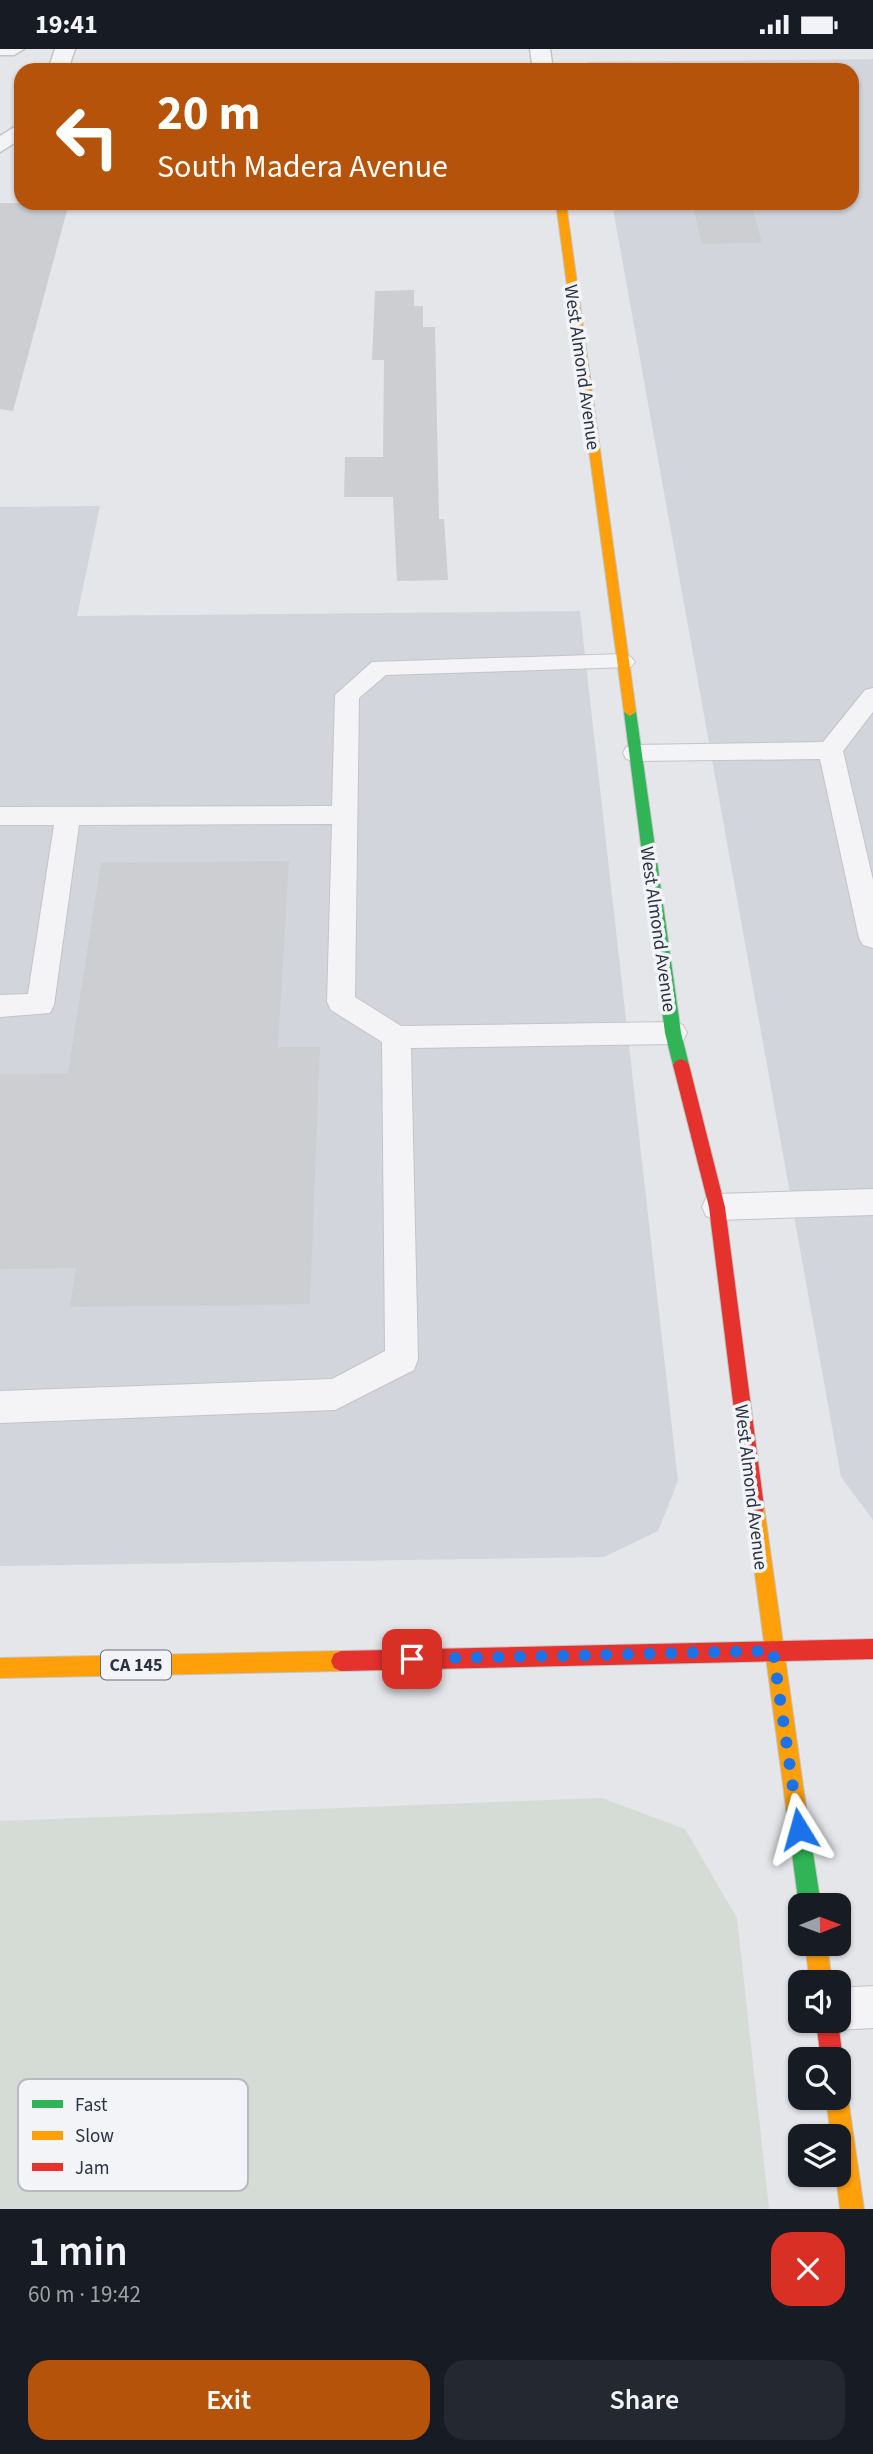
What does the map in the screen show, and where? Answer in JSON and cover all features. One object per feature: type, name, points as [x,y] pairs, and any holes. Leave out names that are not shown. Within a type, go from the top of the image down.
[{"type":"street","points":[[0,49],[14,49]]},
{"type":"street","points":[[0,146],[14,135]]},
{"type":"street","name":"West Almond Avenue","points":[[562,210],[673,1033],[717,1207],[773,1651],[808,1893]]},
{"type":"street","name":"CA 145","points":[[0,1668],[873,1649]]},
{"type":"street","points":[[839,2110],[852,2209]]},
{"type":"lane","points":[[623,662],[380,667],[347,695],[341,1002],[396,1037],[673,1033]]},
{"type":"lane","points":[[830,750],[873,696]]},
{"type":"lane","points":[[635,753],[830,750]]},
{"type":"lane","points":[[830,750],[873,938]]},
{"type":"lane","points":[[0,816],[345,815]]},
{"type":"lane","points":[[0,1006],[40,1005],[68,816]]},
{"type":"lane","points":[[0,1407],[335,1394],[402,1359],[396,1037]]},
{"type":"lane","points":[[717,1207],[873,1202]]},
{"type":"lane","points":[[851,2008],[873,2007]]},
{"type":"shaded area","points":[[873,59],[873,1520],[841,1477],[613,210],[859,210],[859,63],[587,62]]},
{"type":"shaded area","points":[[100,506],[77,616],[580,611],[678,1481],[658,1531],[604,1557],[0,1566],[0,507]]},
{"type":"shaded area","points":[[602,1798],[685,1829],[737,1918],[769,2209],[0,2209],[0,1821]]},
{"type":"building","points":[[0,203],[14,203],[14,210],[67,210],[13,411],[0,409]]},
{"type":"building","points":[[694,210],[753,210],[762,243],[702,244]]},
{"type":"building","points":[[414,290],[414,306],[423,306],[423,327],[435,327],[439,519],[444,519],[448,580],[397,581],[393,497],[344,497],[345,457],[383,457],[384,360],[372,360],[375,291]]},
{"type":"building","points":[[289,861],[278,1047],[320,1047],[310,1304],[70,1307],[76,1268],[0,1269],[0,1074],[68,1073],[101,863]]},
{"type":"traffic: fast","points":[[630,712],[673,1033],[681,1065]]},
{"type":"traffic: fast","points":[[796,1807],[808,1893]]},
{"type":"traffic: slow","points":[[562,210],[630,712]]},
{"type":"traffic: slow","points":[[755,1507],[796,1807]]},
{"type":"traffic: slow","points":[[0,1668],[341,1661]]},
{"type":"traffic: slow","points":[[818,1957],[819,1970]]},
{"type":"traffic: slow","points":[[839,2110],[852,2209]]},
{"type":"traffic: jam","points":[[681,1065],[717,1207],[755,1507]]},
{"type":"traffic: jam","points":[[341,1661],[873,1649]]},
{"type":"traffic: jam","points":[[829,2033],[830,2047]]},
{"type":"route","points":[[412,1659],[773,1651],[799,1829]]}]
